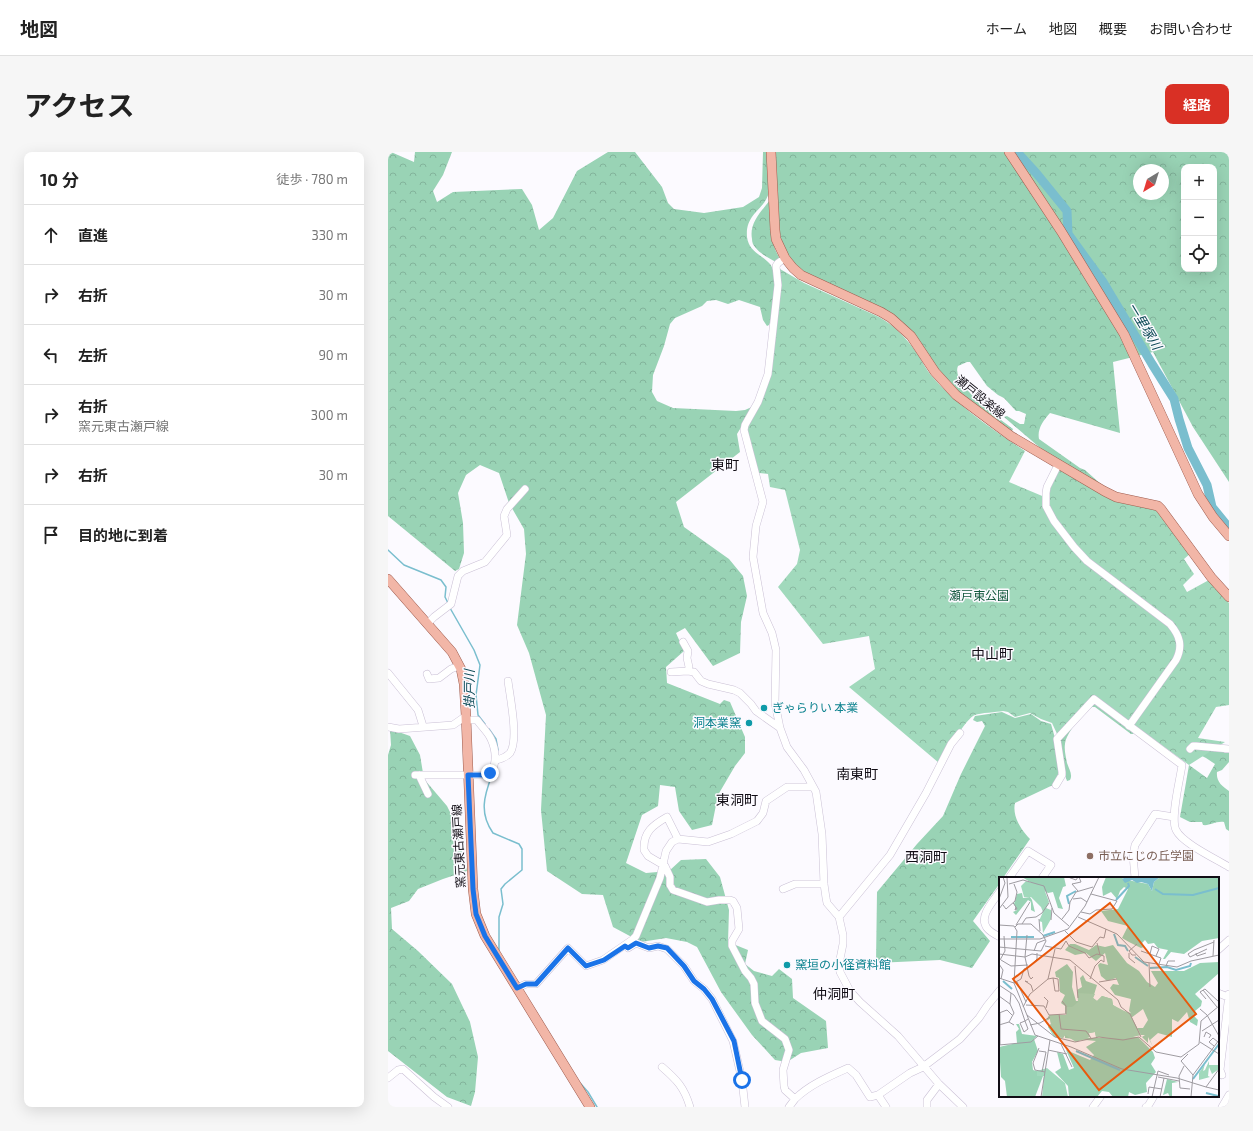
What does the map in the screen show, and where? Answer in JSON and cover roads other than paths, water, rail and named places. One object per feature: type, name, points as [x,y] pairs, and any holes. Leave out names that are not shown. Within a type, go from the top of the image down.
[{"type":"main road","name":"瀬戸設楽線","points":[[772,152],[776,239],[784,258],[793,268],[805,277],[891,318],[911,336],[935,372],[956,395],[1011,436],[1058,465],[1116,496],[1158,506],[1211,577],[1229,597]]},
{"type":"main road","points":[[1009,152],[1124,334],[1198,494],[1210,513],[1229,536]]},
{"type":"main road","name":"窯元東古瀬戸線","points":[[388,579],[452,652],[459,666],[464,684],[473,889],[476,914],[485,936],[590,1107]]},
{"type":"street","points":[[784,258],[776,266],[778,285],[768,374],[758,402],[745,425],[744,430],[763,502],[756,526],[753,557],[763,613],[772,633],[776,650],[775,703],[780,728],[787,747],[804,770],[816,792],[822,834],[824,884],[827,903],[838,917],[843,935],[839,967],[844,981],[860,1002],[898,1036],[939,1084],[963,1107]]},
{"type":"street","points":[[1058,465],[1047,487],[1046,493],[1046,506],[1054,521],[1087,561],[1170,624],[1180,639],[1180,653],[1176,660],[1129,726]]},
{"type":"street","points":[[428,623],[449,605],[458,576],[463,570],[485,562],[507,535],[504,516],[507,509],[525,489]]},
{"type":"street","points":[[683,642],[688,651],[688,671]]},
{"type":"street","points":[[427,674],[429,679],[439,678],[451,669],[459,666]]},
{"type":"street","points":[[671,672],[694,672],[701,681],[740,693],[756,711],[780,728]]},
{"type":"street","points":[[388,673],[418,710],[423,726]]},
{"type":"street","points":[[497,760],[509,754],[512,748],[514,734],[508,681]]},
{"type":"street","points":[[1056,785],[1062,775],[1057,739],[1094,699],[1182,766],[1174,817],[1176,830],[1188,843],[1229,867]]},
{"type":"street","points":[[388,727],[399,729],[452,725],[466,718],[477,720],[491,738],[497,760],[492,772],[488,775],[417,775],[428,794]]},
{"type":"street","points":[[838,917],[890,855],[926,793],[947,750],[960,733]]},
{"type":"street","points":[[1190,750],[1194,746],[1229,749]]},
{"type":"street","points":[[517,988],[526,984],[536,984],[568,948],[586,966],[604,960],[625,946],[636,936],[660,878],[662,863],[668,846],[678,839],[708,842],[731,834],[757,820],[763,813],[766,802],[787,787],[813,786]]},
{"type":"street","points":[[1135,877],[1133,855],[1135,845],[1155,814],[1174,817]]},
{"type":"street","points":[[678,839],[666,817],[650,828],[644,850],[648,856],[665,866],[670,877],[670,885],[673,890],[707,902],[730,900],[737,908],[739,929],[732,941],[732,946],[745,971],[754,984],[755,1003],[762,1021],[785,1039],[789,1050],[783,1070],[784,1086],[788,1094],[795,1099]]},
{"type":"street","points":[[1010,877],[1028,851],[1051,865],[1043,877]]},
{"type":"street","points":[[783,889],[795,884],[824,884]]},
{"type":"street","points":[[999,893],[986,913],[984,919],[987,928],[999,936]]},
{"type":"street","points":[[1219,949],[1229,940]]},
{"type":"street","points":[[625,946],[628,948],[636,943],[649,948],[658,946],[667,948],[684,966],[694,981],[704,989],[712,999],[734,1041],[742,1080],[745,1107]]},
{"type":"street","points":[[789,1107],[795,1099],[814,1086],[830,1076],[848,1068],[856,1075],[870,1097],[878,1095],[923,1066],[960,1039],[979,1018],[999,991]]},
{"type":"street","points":[[1219,993],[1229,995],[1226,1027],[1221,1039],[1220,1070],[1220,1075],[1229,1078]]},
{"type":"street","points":[[1219,1026],[1226,1027]]},
{"type":"street","points":[[662,1067],[677,1080],[684,1090],[690,1107]]},
{"type":"street","points":[[388,1078],[398,1070],[403,1069],[448,1107]]},
{"type":"street","points":[[926,1107],[927,1100],[939,1084]]},
{"type":"street","points":[[878,1095],[886,1107]]},
{"type":"street","points":[[1222,1107],[1229,1095]]},
{"type":"street","points":[[1146,1107],[1153,1097]]},
{"type":"street","points":[[1097,1100],[1101,1107]]},
{"type":"waterway","name":"一里塚川","points":[[1017,152],[1067,211],[1068,234],[1103,282],[1174,399],[1188,448],[1207,485],[1212,507],[1229,528]]},
{"type":"waterway","name":"掛戸川","points":[[388,550],[404,565],[441,580],[446,587],[445,597],[448,603]]},
{"type":"waterway","name":"掛戸川","points":[[450,608],[474,650],[480,665],[476,695],[478,715],[485,724]]},
{"type":"waterway","name":"掛戸川","points":[[489,729],[496,739],[498,750]]},
{"type":"waterway","name":"掛戸川","points":[[492,775],[484,804],[484,811],[489,826],[493,833],[519,844],[522,849],[522,870],[501,889],[503,904],[499,917],[499,950]]},
{"type":"waterway","points":[[581,1084],[597,1107]]},
{"type":"place","name":"ぎゃらりい 本業","points":[[764,708]]},
{"type":"place","name":"洞本業窯","points":[[749,723]]},
{"type":"place","name":"市立にじの丘学園","points":[[1090,856]]},
{"type":"place","name":"窯垣の小径資料館","points":[[787,965]]},
{"type":"district","name":"東町","points":[[725,465]]},
{"type":"district","name":"中山町","points":[[992,654]]},
{"type":"district","name":"南東町","points":[[857,774]]},
{"type":"district","name":"東洞町","points":[[737,800]]},
{"type":"district","name":"西洞町","points":[[926,857]]},
{"type":"district","name":"仲洞町","points":[[834,994]]},
{"type":"park label","name":"瀬戸東公園","points":[[979,596]]}]
